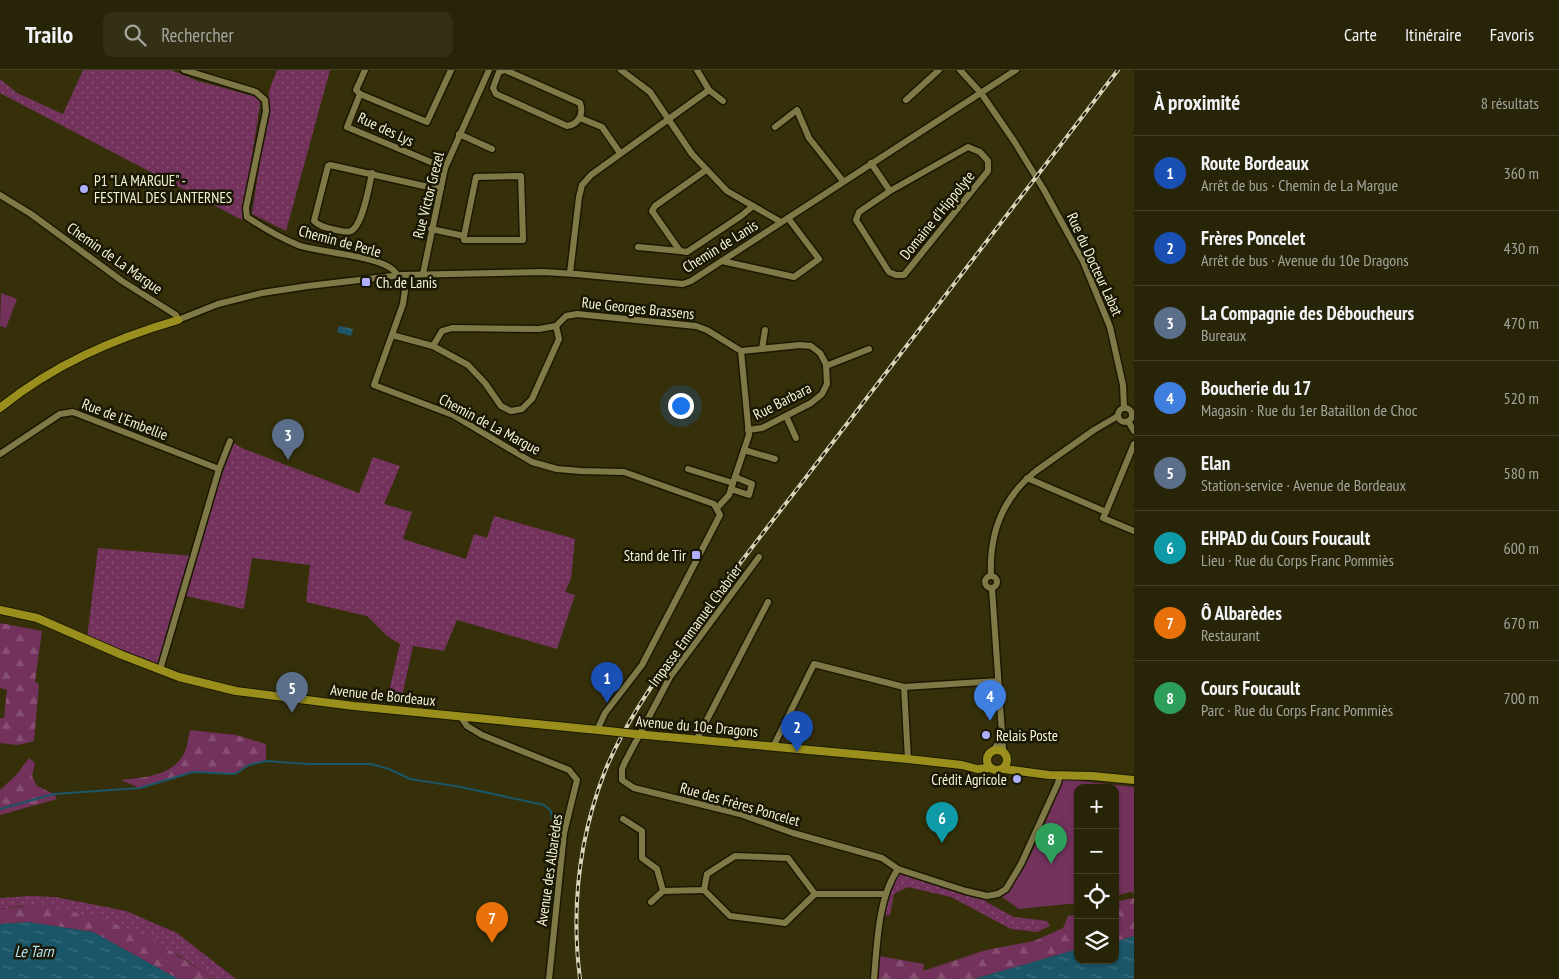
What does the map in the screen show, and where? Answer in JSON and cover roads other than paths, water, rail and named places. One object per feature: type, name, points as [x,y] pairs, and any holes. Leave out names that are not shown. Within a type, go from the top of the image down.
[{"type":"main road","points":[[0,408],[70,361],[132,334],[178,320]]},
{"type":"main road","name":"Avenue de Bordeaux","points":[[0,610],[37,618],[160,670],[199,683],[264,696],[597,730]]},
{"type":"main road","name":"Avenue du 10e Dragons","points":[[597,730],[990,768]]},
{"type":"main road","points":[[973,767],[987,758],[994,750],[1022,768],[1060,775]]},
{"type":"main road","points":[[1004,769],[1007,765],[1006,756]]},
{"type":"main road","points":[[987,758],[990,768],[998,771],[1004,769],[1134,780]]},
{"type":"street","name":"Chemin de Perle","points":[[184,70],[256,92],[265,100],[266,111],[246,208],[248,216],[297,244],[308,248],[349,254],[366,259],[389,268],[399,275]]},
{"type":"street","name":"Rue des Lys","points":[[365,70],[356,90],[360,94],[428,122],[451,70]]},
{"type":"street","name":"Rue Victor Grezel","points":[[423,274],[444,168],[488,70]]},
{"type":"street","points":[[506,70],[580,103],[582,107],[580,118],[572,126],[567,126],[496,94],[493,88],[499,72],[506,70]]},
{"type":"street","points":[[621,70],[650,92],[692,154],[727,191],[781,222]]},
{"type":"street","points":[[697,70],[709,90],[723,101]]},
{"type":"street","points":[[906,100],[939,70]]},
{"type":"street","name":"Rue du Docteur Labat","points":[[960,70],[981,93],[1030,167],[1083,261],[1109,325],[1130,409]]},
{"type":"street","name":"Chemin de Lanis","points":[[399,275],[570,273],[683,284],[722,261],[1016,70]]},
{"type":"street","points":[[486,77],[495,82]]},
{"type":"street","points":[[570,273],[582,185],[591,175],[620,153],[709,90]]},
{"type":"street","name":"Rue des Lys","points":[[360,94],[347,127],[444,168]]},
{"type":"street","points":[[775,127],[797,110],[808,138],[843,181]]},
{"type":"street","points":[[580,118],[602,128],[620,153]]},
{"type":"street","points":[[459,134],[492,149]]},
{"type":"street","name":"Domaine d'Hippolyte","points":[[968,147],[980,152],[988,161],[988,171],[904,275],[896,275],[889,272],[856,220],[859,212],[890,191],[968,147]]},
{"type":"street","points":[[871,163],[890,191]]},
{"type":"street","points":[[372,173],[358,225],[351,231],[345,232],[314,221],[328,166],[330,165],[372,173],[440,188]]},
{"type":"street","points":[[680,251],[652,211],[655,206],[706,170]]},
{"type":"street","points":[[476,176],[521,176],[523,240],[464,240],[464,236],[476,176]]},
{"type":"street","name":"Chemin de La Margue","points":[[0,195],[31,214],[122,281],[176,316],[178,320]]},
{"type":"street","points":[[638,246],[688,252],[753,206]]},
{"type":"street","points":[[722,261],[794,277],[820,259],[788,218]]},
{"type":"street","points":[[431,229],[464,236]]},
{"type":"street","points":[[178,320],[239,298],[308,286],[399,275]]},
{"type":"street","name":"Chemin de La Margue","points":[[399,275],[405,295],[404,304],[374,385],[453,415],[532,462],[557,469],[581,472],[624,472],[714,504],[717,508]]},
{"type":"street","name":"Rue Georges Brassens","points":[[433,346],[442,331],[452,328],[496,327],[539,329],[556,326],[566,316],[577,314],[696,326],[707,330],[741,351]]},
{"type":"street","points":[[392,336],[433,346],[468,365],[485,383],[501,406],[511,411],[522,409],[532,399],[559,340],[556,326]]},
{"type":"street","points":[[762,349],[765,330]]},
{"type":"street","points":[[597,730],[605,713],[634,677],[650,650],[720,515],[717,508],[729,495],[749,435],[741,351],[800,345],[810,346],[820,354],[826,366],[869,350]]},
{"type":"street","name":"Rue Barbara","points":[[748,430],[762,428],[811,404],[822,394],[827,384],[826,366]]},
{"type":"street","points":[[1006,756],[996,670],[992,588],[996,586],[997,581],[995,577],[991,576],[990,553],[994,532],[1012,494],[1027,478],[1094,430],[1118,416],[1119,411],[1130,409],[1131,416],[1128,420]]},
{"type":"street","name":"Rue de l'Embellie","points":[[0,454],[60,414],[73,412],[219,469]]},
{"type":"street","points":[[786,416],[796,438]]},
{"type":"street","points":[[1118,416],[1121,420],[1128,420]]},
{"type":"street","points":[[1128,420],[1134,431]]},
{"type":"street","points":[[160,670],[219,469],[230,441]]},
{"type":"street","points":[[1134,444],[1103,518],[1134,531]]},
{"type":"street","points":[[744,450],[775,459]]},
{"type":"street","points":[[688,469],[733,483]]},
{"type":"street","points":[[1027,478],[1106,512]]},
{"type":"street","name":"Impasse Emmanuel Chabrier","points":[[638,734],[670,677],[759,557]]},
{"type":"street","points":[[697,739],[768,602]]},
{"type":"street","points":[[773,747],[814,664],[904,687],[998,681]]},
{"type":"street","points":[[904,687],[908,759]]},
{"type":"street","name":"Avenue des Albarèdes","points":[[460,717],[467,726],[482,735],[569,770],[577,780],[564,833],[550,979]]},
{"type":"street","name":"Rue des Frères Poncelet","points":[[638,734],[622,769],[622,780],[634,788],[740,814],[793,833],[882,858],[898,869]]},
{"type":"street","points":[[994,750],[1002,734]]},
{"type":"street","points":[[874,979],[879,927],[885,894],[898,869],[966,891],[987,896],[998,894],[1006,889],[1021,864],[1060,775]]},
{"type":"street","points":[[623,819],[642,831],[642,858],[656,869],[663,891]]},
{"type":"street","points":[[704,890],[707,874],[734,856],[788,858],[815,894]]},
{"type":"street","points":[[651,902],[663,891],[704,890],[730,916],[785,924],[815,894],[885,894]]},
{"type":"water","points":[[339,326],[353,329],[351,336],[337,332]]},
{"type":"water","name":"Le Tarn","points":[[28,922],[93,932],[178,979],[0,979],[0,924]]},
{"type":"water","points":[[1134,936],[1134,979],[974,979],[1074,950],[1074,964],[1119,964],[1119,941]]},
{"type":"waterway","points":[[0,809],[54,794],[140,788],[193,772],[235,774],[249,765],[266,761],[308,764],[371,764],[389,769],[410,779],[461,787],[544,805],[551,811],[556,840]]},
{"type":"railway","points":[[580,979],[576,926],[579,874],[583,848],[596,796],[605,771],[630,721],[649,690],[736,568],[1118,70]]},
{"type":"place","name":"P1 \"LA MARGUE\" - FESTIVAL DES LANTERNES","points":[[84,189]]},
{"type":"place","name":"Ch. de Lanis","points":[[366,282]]},
{"type":"place","name":"La Compagnie des Déboucheurs","points":[[288,460]]},
{"type":"place","name":"Stand de Tir","points":[[696,555]]},
{"type":"place","name":"Route Bordeaux","points":[[607,703]]},
{"type":"place","name":"Elan","points":[[292,713]]},
{"type":"place","name":"Boucherie du 17","points":[[990,721]]},
{"type":"place","name":"Relais Poste","points":[[986,735]]},
{"type":"place","name":"Frères Poncelet","points":[[797,752]]},
{"type":"place","name":"Crédit Agricole","points":[[1017,779]]},
{"type":"place","name":"EHPAD du Cours Foucault","points":[[942,843]]},
{"type":"place","name":"Cours Foucault","points":[[1051,864]]},
{"type":"place","name":"Ô Albarèdes","points":[[492,943]]}]
